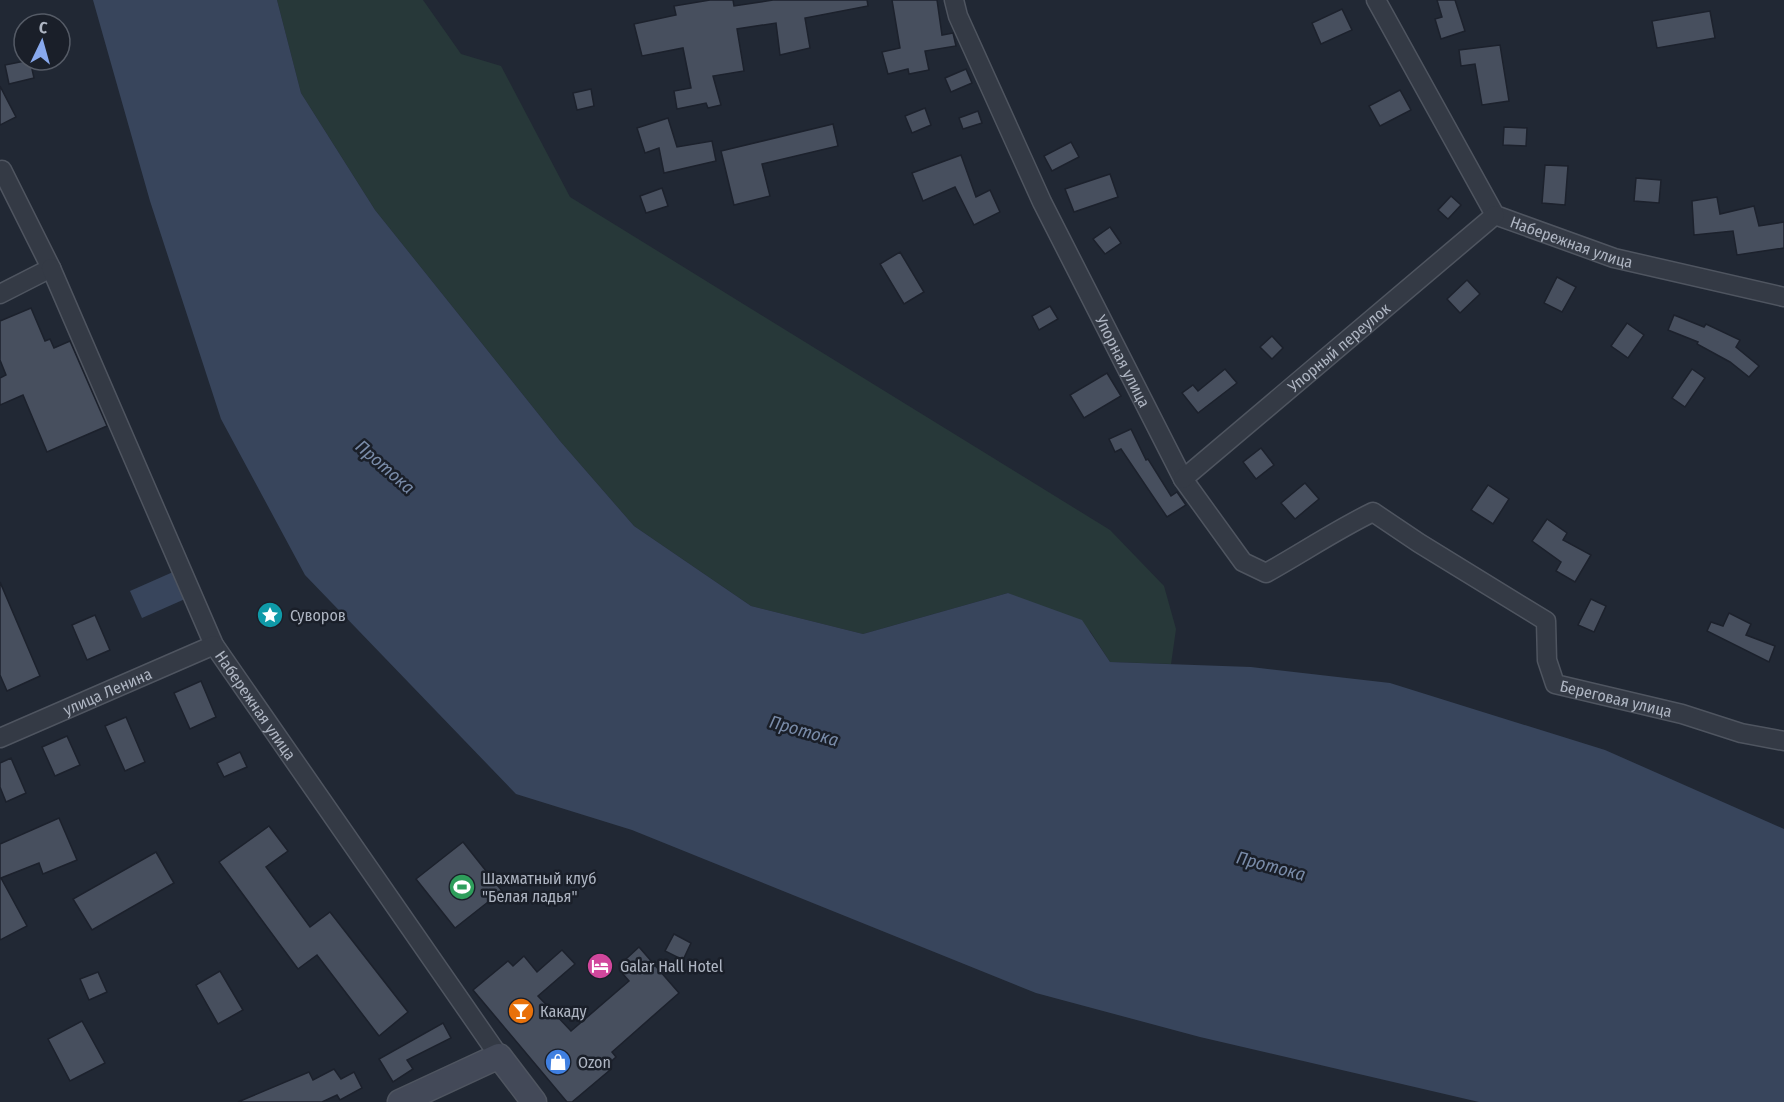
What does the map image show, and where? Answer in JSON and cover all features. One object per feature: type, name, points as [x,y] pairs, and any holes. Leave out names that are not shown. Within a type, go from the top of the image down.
[{"type":"street","name":"Упорная улица","points":[[954,0],[958,16],[1042,202],[1183,479],[1243,562],[1266,573],[1309,549],[1327,535],[1373,512],[1386,520]]},
{"type":"street","name":"Набережная улица","points":[[1376,0],[1496,215],[1614,258],[1784,297]]},
{"type":"street","name":"Набережная улица","points":[[1,171],[51,268],[214,645],[499,1056],[534,1102]]},
{"type":"street","name":"Упорный переулок","points":[[1183,479],[1496,215]]},
{"type":"street","points":[[0,294],[51,268]]},
{"type":"street","name":"Береговая улица","points":[[1386,520],[1546,621],[1547,660],[1556,684],[1682,714],[1741,733],[1784,741]]},
{"type":"street","name":"улица Ленина","points":[[0,738],[214,645]]},
{"type":"street","points":[[400,1102],[499,1056]]},
{"type":"shaded area","points":[[277,0],[423,0],[461,54],[501,66],[570,197],[1110,530],[1164,586],[1176,629],[1171,664],[1110,662],[1090,631],[1008,593],[863,634],[751,606],[634,526],[560,441],[375,210],[301,93]]},
{"type":"water","name":"Протока","points":[[93,0],[277,0],[301,93],[375,210],[560,441],[634,526],[751,606],[863,634],[1008,593],[1082,620],[1110,662],[1251,667],[1390,683],[1605,750],[1784,829],[1784,1102],[1479,1102],[1200,1037],[1036,993],[632,830],[516,794],[305,575],[221,419],[150,201]]},
{"type":"water","points":[[173,572],[185,599],[142,618],[130,591]]},
{"type":"building","points":[[710,0],[733,0],[734,6],[773,0],[867,0],[868,6],[805,18],[810,48],[780,55],[776,23],[737,29],[744,71],[713,76],[721,105],[708,108],[706,103],[677,109],[674,91],[691,88],[683,48],[642,56],[634,24],[676,15],[674,6]]},
{"type":"building","points":[[892,0],[937,0],[942,35],[953,33],[956,46],[925,51],[929,70],[909,74],[908,69],[888,74],[882,52],[900,48]]},
{"type":"building","points":[[1437,0],[1455,0],[1465,31],[1441,39],[1435,19],[1442,17]]},
{"type":"building","points":[[1342,9],[1352,30],[1321,44],[1312,23]]},
{"type":"building","points":[[1710,11],[1715,38],[1657,48],[1652,21]]},
{"type":"building","points":[[1500,45],[1509,101],[1482,105],[1475,64],[1461,66],[1459,50]]},
{"type":"building","points":[[12,64],[12,72],[33,72],[34,78],[9,84],[5,65]]},
{"type":"building","points":[[966,69],[972,83],[951,92],[945,78]]},
{"type":"building","points":[[0,86],[16,117],[0,125]]},
{"type":"building","points":[[591,89],[594,106],[577,110],[573,93]]},
{"type":"building","points":[[1400,90],[1411,110],[1380,126],[1369,106]]},
{"type":"building","points":[[925,108],[931,125],[912,133],[905,116]]},
{"type":"building","points":[[978,111],[982,123],[963,129],[959,118]]},
{"type":"building","points":[[668,118],[677,147],[712,141],[716,161],[664,173],[659,148],[645,153],[637,128]]},
{"type":"building","points":[[833,124],[838,146],[762,164],[770,196],[734,205],[721,151]]},
{"type":"building","points":[[1504,127],[1527,128],[1526,146],[1503,145]]},
{"type":"building","points":[[1071,142],[1079,157],[1052,171],[1044,156]]},
{"type":"building","points":[[961,155],[976,197],[990,190],[1000,212],[974,225],[955,187],[923,201],[912,173]]},
{"type":"building","points":[[1545,165],[1568,166],[1565,205],[1542,203]]},
{"type":"building","points":[[1110,174],[1118,197],[1074,212],[1065,189]]},
{"type":"building","points":[[1636,178],[1661,180],[1659,203],[1634,201]]},
{"type":"building","points":[[662,188],[668,206],[646,213],[640,196]]},
{"type":"building","points":[[1451,196],[1461,205],[1448,219],[1438,210]]},
{"type":"building","points":[[1717,197],[1720,214],[1754,206],[1759,226],[1784,222],[1784,248],[1737,255],[1733,231],[1694,235],[1692,201]]},
{"type":"building","points":[[1110,227],[1121,243],[1105,254],[1093,239]]},
{"type":"building","points":[[900,252],[924,292],[904,304],[880,264]]},
{"type":"building","points":[[1557,277],[1576,287],[1562,312],[1544,303]]},
{"type":"building","points":[[1467,280],[1480,294],[1460,313],[1447,299]]},
{"type":"building","points":[[1050,306],[1058,319],[1039,330],[1032,316]]},
{"type":"building","points":[[31,308],[45,341],[50,339],[54,348],[70,341],[107,426],[47,452],[23,395],[0,405],[0,378],[6,375],[0,360],[0,321]]},
{"type":"building","points":[[1674,315],[1704,327],[1706,324],[1740,340],[1736,347],[1759,366],[1749,377],[1730,362],[1697,344],[1698,342],[1668,330]]},
{"type":"building","points":[[1627,323],[1644,335],[1628,358],[1611,346]]},
{"type":"building","points":[[1272,336],[1283,348],[1272,359],[1260,347]]},
{"type":"building","points":[[1225,369],[1237,383],[1198,413],[1182,393],[1193,385],[1198,391]]},
{"type":"building","points":[[1692,369],[1705,378],[1685,407],[1672,398]]},
{"type":"building","points":[[1107,373],[1121,396],[1084,418],[1070,395]]},
{"type":"building","points":[[1131,429],[1146,460],[1148,459],[1171,496],[1177,492],[1186,505],[1167,517],[1121,449],[1115,452],[1109,439]]},
{"type":"building","points":[[1261,448],[1274,465],[1256,479],[1243,462]]},
{"type":"building","points":[[1305,483],[1319,499],[1295,519],[1281,503]]},
{"type":"building","points":[[1488,485],[1509,499],[1493,524],[1471,510]]},
{"type":"building","points":[[1547,519],[1567,533],[1563,540],[1591,555],[1575,582],[1556,571],[1561,562],[1532,541]]},
{"type":"building","points":[[0,582],[40,676],[7,691],[0,675]]},
{"type":"building","points":[[1591,599],[1606,606],[1594,632],[1578,625]]},
{"type":"building","points":[[1729,613],[1751,624],[1746,635],[1775,646],[1769,662],[1707,631],[1711,622],[1723,626]]},
{"type":"building","points":[[95,615],[110,650],[87,660],[72,625]]},
{"type":"building","points":[[201,681],[216,717],[190,729],[174,693]]},
{"type":"building","points":[[126,717],[145,762],[125,771],[105,726]]},
{"type":"building","points":[[67,736],[80,765],[55,776],[42,747]]},
{"type":"building","points":[[240,752],[247,767],[224,777],[217,763]]},
{"type":"building","points":[[11,758],[26,793],[6,802],[0,787],[0,763]]},
{"type":"building","points":[[59,818],[77,860],[43,874],[39,863],[1,878],[27,926],[0,940],[0,844]]},
{"type":"building","points":[[269,826],[288,851],[266,867],[310,927],[330,912],[408,1012],[379,1036],[317,955],[298,969],[219,862]]},
{"type":"building","points":[[463,842],[502,891],[455,928],[416,879]]},
{"type":"building","points":[[156,852],[174,883],[92,930],[73,899]]},
{"type":"building","points":[[674,934],[691,943],[683,960],[665,951]]},
{"type":"building","points":[[639,947],[679,993],[612,1052],[616,1057],[606,1066],[610,1070],[572,1102],[567,1102],[473,990],[508,961],[513,966],[524,956],[537,972],[562,950],[575,964],[538,996],[571,1031],[629,981],[623,974],[632,966],[626,959]]},
{"type":"building","points":[[220,971],[243,1010],[218,1024],[196,985]]},
{"type":"building","points":[[98,972],[107,992],[89,1000],[80,979]]},
{"type":"building","points":[[82,1021],[105,1063],[70,1081],[48,1039]]},
{"type":"building","points":[[443,1023],[451,1038],[407,1060],[413,1069],[393,1082],[379,1059]]},
{"type":"building","points":[[334,1069],[341,1079],[354,1072],[362,1088],[340,1100],[337,1095],[322,1102],[238,1102],[309,1072],[313,1080]]},
{"type":"place","name":"Суворов","points":[[270,615]]},
{"type":"place","name":"Шахматный клуб \"Белая ладья\"","points":[[462,887]]},
{"type":"place","name":"Galar Hall Hotel","points":[[600,966]]},
{"type":"place","name":"Какаду","points":[[521,1011]]},
{"type":"place","name":"Ozon","points":[[558,1062]]}]
